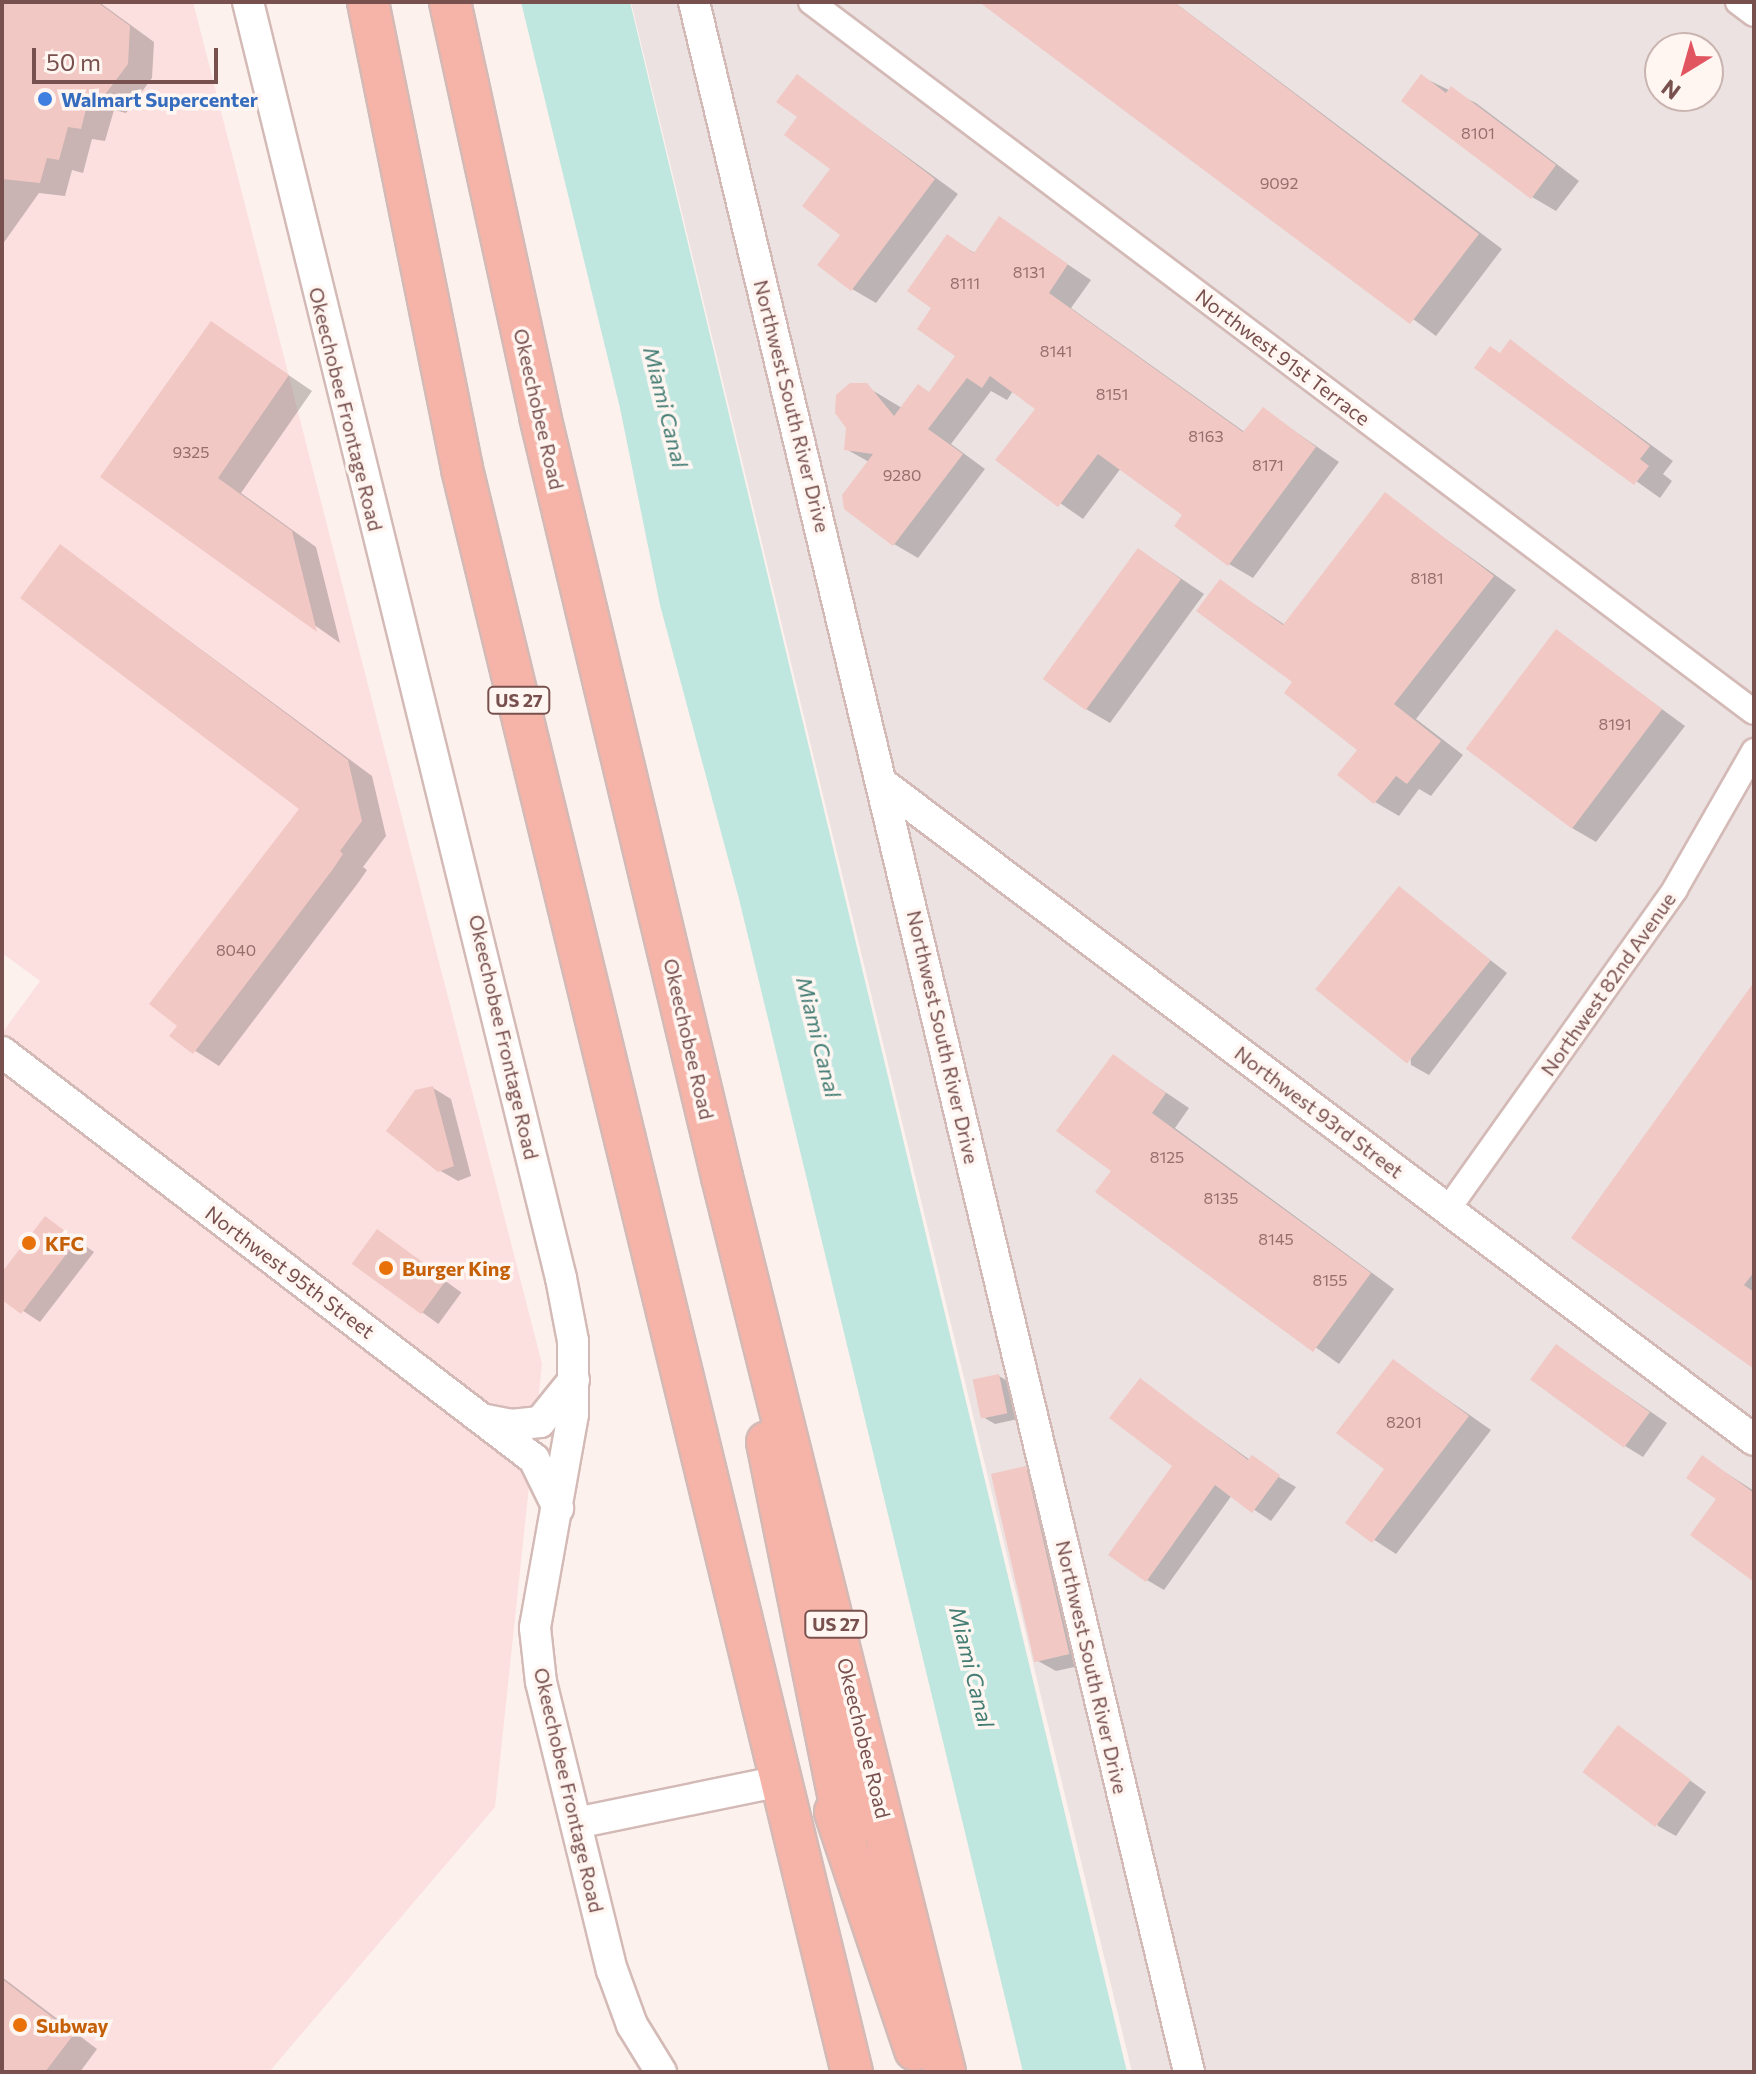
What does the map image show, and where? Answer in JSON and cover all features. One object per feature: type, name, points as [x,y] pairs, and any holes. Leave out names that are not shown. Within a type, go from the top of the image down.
[{"type":"highway","name":"US 27","points":[[368,2],[462,469],[852,2072]]},
{"type":"highway","name":"Okeechobee Road","points":[[450,2],[540,416],[722,1177],[945,2072]]},
{"type":"highway","points":[[722,1177],[813,1689],[847,1837],[922,2072]]},
{"type":"highway","points":[[813,1689],[809,1739],[781,1781],[804,1787],[830,1805],[847,1837]]},
{"type":"street","name":"Okeechobee Frontage Road","points":[[248,2],[335,374],[488,967],[561,1278],[573,1341],[574,1380],[569,1451],[535,1628],[541,1682],[612,1970],[632,2025],[661,2072]]},
{"type":"street","name":"Northwest South River Drive","points":[[694,2],[1189,2072]]},
{"type":"street","name":"Northwest 91st Terrace","points":[[811,2],[1754,712]]},
{"type":"street","points":[[1738,2],[1754,14]]},
{"type":"street","name":"Northwest 82nd Avenue","points":[[1448,1209],[1675,889],[1754,751]]},
{"type":"street","name":"Northwest 93rd Street","points":[[883,784],[1754,1440]]},
{"type":"street","name":"Northwest 95th Street","points":[[2,1052],[534,1459],[558,1508]]},
{"type":"street","points":[[484,1419],[511,1425],[540,1422],[574,1380]]},
{"type":"street","points":[[576,1823],[781,1781]]},
{"type":"shaded area","points":[[2,2],[193,2],[542,1364],[495,1807],[269,2072],[2,2072],[2,1033],[40,981],[2,953]]},
{"type":"shaded area","points":[[631,2],[1754,2],[1754,2072],[1132,2072]]},
{"type":"water","name":"Miami Canal","points":[[521,2],[630,2],[1127,2072],[1023,2072],[739,899],[660,605],[620,408]]},
{"type":"building","name":"Walmart Supercenter","points":[[2,2],[97,2],[130,26],[128,64],[101,100],[89,97],[81,129],[68,127],[59,160],[47,158],[40,183],[2,179]]},
{"type":"building","points":[[979,2],[1174,2],[1479,234],[1410,324]]},
{"type":"building","points":[[797,74],[935,179],[851,291],[817,265],[840,235],[802,206],[830,169],[784,135],[797,117],[776,102]]},
{"type":"building","points":[[1421,74],[1446,93],[1451,86],[1556,165],[1531,199],[1401,101]]},
{"type":"building","points":[[999,216],[1068,264],[1049,293],[1243,432],[1263,407],[1316,447],[1228,566],[1174,526],[1182,515],[1098,454],[1058,507],[995,460],[1035,409],[990,376],[982,388],[967,378],[928,429],[963,454],[893,546],[844,509],[842,495],[873,454],[844,450],[846,428],[835,413],[836,395],[850,383],[867,383],[894,416],[918,384],[929,392],[955,356],[917,329],[931,308],[907,291],[947,234],[974,253]]},
{"type":"building","points":[[211,321],[289,375],[218,478],[292,531],[317,632],[100,477]]},
{"type":"building","points":[[1510,339],[1650,446],[1640,459],[1649,466],[1634,485],[1474,368],[1490,346],[1500,353]]},
{"type":"building","points":[[1385,492],[1494,576],[1394,704],[1441,741],[1407,784],[1396,776],[1374,804],[1337,775],[1357,750],[1284,693],[1292,682],[1196,611],[1220,579],[1283,625]]},
{"type":"building","points":[[60,544],[348,760],[362,821],[340,851],[343,854],[333,869],[193,1054],[169,1036],[177,1026],[149,1004],[299,809],[20,598]]},
{"type":"building","points":[[1138,548],[1181,579],[1086,710],[1043,679]]},
{"type":"building","points":[[1556,629],[1662,709],[1572,829],[1466,749]]},
{"type":"building","points":[[1399,886],[1491,960],[1407,1064],[1315,989]]},
{"type":"building","points":[[1754,982],[1754,1272],[1744,1285],[1754,1292],[1754,1369],[1571,1238]]},
{"type":"building","points":[[1113,1054],[1166,1093],[1152,1113],[1371,1273],[1313,1352],[1095,1192],[1111,1171],[1056,1131]]},
{"type":"building","points":[[433,1086],[454,1166],[438,1172],[386,1131],[415,1090]]},
{"type":"building","points":[[45,1216],[77,1240],[21,1314],[2,1300],[2,1272]]},
{"type":"building","points":[[377,1229],[447,1280],[421,1314],[352,1264]]},
{"type":"building","points":[[1556,1344],[1650,1412],[1624,1448],[1530,1380]]},
{"type":"building","points":[[1393,1359],[1469,1416],[1372,1543],[1345,1523],[1384,1469],[1336,1433]]},
{"type":"building","points":[[999,1374],[1007,1413],[981,1419],[973,1380]]},
{"type":"building","points":[[1140,1378],[1248,1460],[1252,1455],[1280,1475],[1252,1513],[1215,1485],[1146,1582],[1108,1555],[1172,1466],[1109,1418]]},
{"type":"building","points":[[1702,1455],[1754,1493],[1754,1582],[1690,1535],[1716,1499],[1686,1478]]},
{"type":"building","points":[[1026,1466],[1069,1654],[1034,1662],[991,1474]]},
{"type":"building","points":[[1618,1725],[1691,1780],[1655,1827],[1582,1772]]},
{"type":"building","points":[[2,1979],[74,2034],[45,2072],[2,2072]]},
{"type":"place","name":"Walmart Supercenter","points":[[45,99]]},
{"type":"place","name":"KFC","points":[[29,1243]]},
{"type":"place","name":"Burger King","points":[[386,1268]]},
{"type":"place","name":"Subway","points":[[20,2025]]}]
